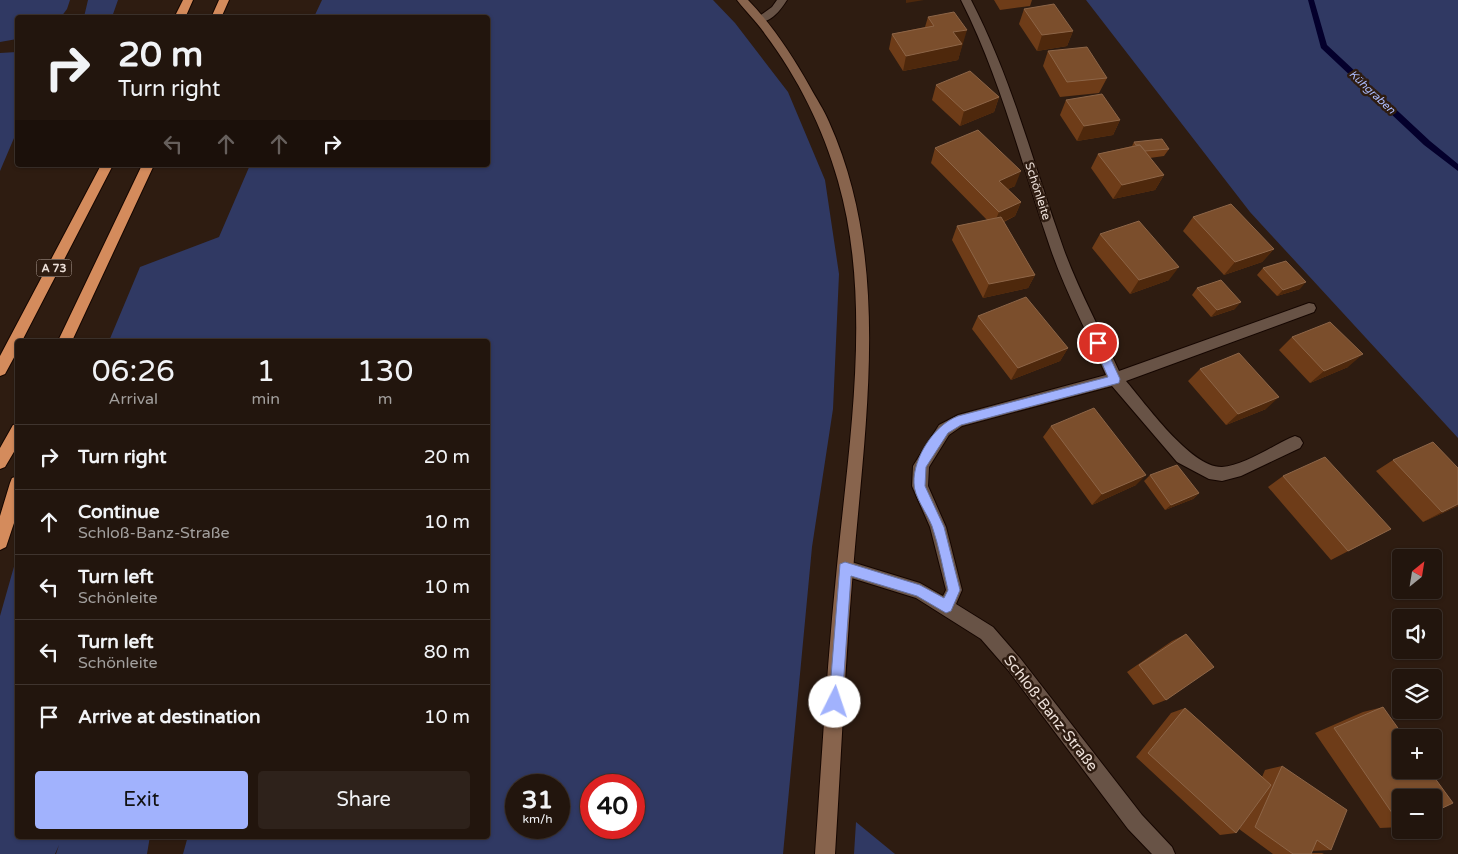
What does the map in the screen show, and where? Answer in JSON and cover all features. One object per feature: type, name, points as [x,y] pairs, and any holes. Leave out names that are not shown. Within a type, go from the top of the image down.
[{"type":"highway","points":[[180,15],[188,0]]},
{"type":"highway","points":[[217,15],[224,0]]},
{"type":"highway","name":"A 73","points":[[16,339],[106,167]]},
{"type":"highway","points":[[66,339],[147,167]]},
{"type":"highway","name":"A 73","points":[[0,370],[15,341]]},
{"type":"highway","points":[[0,462],[15,435]]},
{"type":"highway","points":[[0,542],[15,494]]},
{"type":"street","points":[[742,0],[762,20],[801,79],[829,132],[850,196],[857,240],[864,330],[825,854]]},
{"type":"street","points":[[762,20],[776,10],[782,0]]},
{"type":"street","name":"Schönleite","points":[[966,0],[983,33],[1018,129],[1058,252],[1115,379],[1182,458],[1209,472],[1222,474],[1241,469],[1295,443]]},
{"type":"street","points":[[946,607],[954,590],[938,527],[920,486],[921,466],[944,430],[958,421],[1115,379],[1309,308]]},
{"type":"street","name":"Schloß-Banz-Straße","points":[[845,568],[920,591],[987,633],[1014,664],[1135,822],[1165,854]]},
{"type":"shaded area","points":[[0,0],[70,0],[62,15],[15,15],[15,39],[0,42]]},
{"type":"shaded area","points":[[88,0],[118,0],[113,15],[84,15]]},
{"type":"shaded area","points":[[322,0],[713,0],[735,23],[788,92],[825,180],[839,274],[833,409],[812,547],[783,854],[183,854],[187,839],[490,839],[490,339],[110,339],[140,267],[219,237],[249,167],[490,167],[490,15],[315,15]]},
{"type":"shaded area","points":[[1086,0],[1458,0],[1458,438],[1250,212]]},
{"type":"shaded area","points":[[15,52],[15,136],[0,171],[0,53]]},
{"type":"shaded area","points":[[15,563],[15,839],[150,839],[147,854],[56,854],[59,845],[55,854],[0,854],[0,616]]},
{"type":"shaded area","points":[[856,822],[895,854],[854,854]]},
{"type":"building","points":[[1054,4],[1073,31],[1042,35],[1024,9]]},
{"type":"building","points":[[954,12],[967,30],[953,32],[962,44],[906,56],[892,34],[934,26],[928,17]]},
{"type":"building","points":[[1087,47],[1107,78],[1067,82],[1048,51]]},
{"type":"building","points":[[970,71],[999,97],[964,111],[936,85]]},
{"type":"building","points":[[1102,94],[1120,120],[1084,126],[1066,100]]},
{"type":"building","points":[[978,130],[1021,171],[999,181],[1021,202],[999,212],[935,148]]},
{"type":"building","points":[[1162,139],[1169,149],[1145,151],[1134,142]]},
{"type":"building","points":[[1140,145],[1164,175],[1122,185],[1098,154]]},
{"type":"building","points":[[1231,204],[1274,249],[1235,262],[1193,217]]},
{"type":"building","points":[[1001,217],[1035,275],[989,284],[957,226]]},
{"type":"building","points":[[1139,221],[1179,267],[1139,280],[1100,234]]},
{"type":"building","points":[[1286,261],[1306,282],[1283,290],[1263,268]]},
{"type":"building","points":[[1221,280],[1241,302],[1217,310],[1197,288]]},
{"type":"building","points":[[1026,297],[1068,348],[1018,368],[978,316]]},
{"type":"building","points":[[1330,322],[1363,354],[1324,371],[1292,337]]},
{"type":"building","points":[[1239,353],[1279,397],[1238,414],[1200,369]]},
{"type":"building","points":[[1094,408],[1146,475],[1102,494],[1051,426]]},
{"type":"building","points":[[1433,442],[1458,468],[1458,504],[1442,512],[1393,460]]},
{"type":"building","points":[[1325,457],[1391,529],[1348,551],[1283,476]]},
{"type":"building","points":[[1177,465],[1199,493],[1171,505],[1150,475]]},
{"type":"building","points":[[1186,634],[1214,667],[1166,700],[1139,665]]},
{"type":"building","points":[[1383,707],[1399,729],[1392,729],[1392,779],[1436,779],[1453,803],[1442,808],[1442,789],[1392,789],[1392,813],[1334,728]]},
{"type":"building","points":[[1185,708],[1271,785],[1236,833],[1148,753]]},
{"type":"building","points":[[1282,766],[1347,810],[1331,850],[1317,840],[1311,854],[1293,854],[1255,827]]},
{"type":"waterway","name":"Kühgraben","points":[[1311,0],[1324,46],[1427,143],[1458,168]]},
{"type":"route","points":[[835,702],[845,568],[920,591],[946,607],[954,590],[938,527],[920,486],[921,466],[930,448],[944,430],[958,421],[1115,379],[1098,343]]}]
